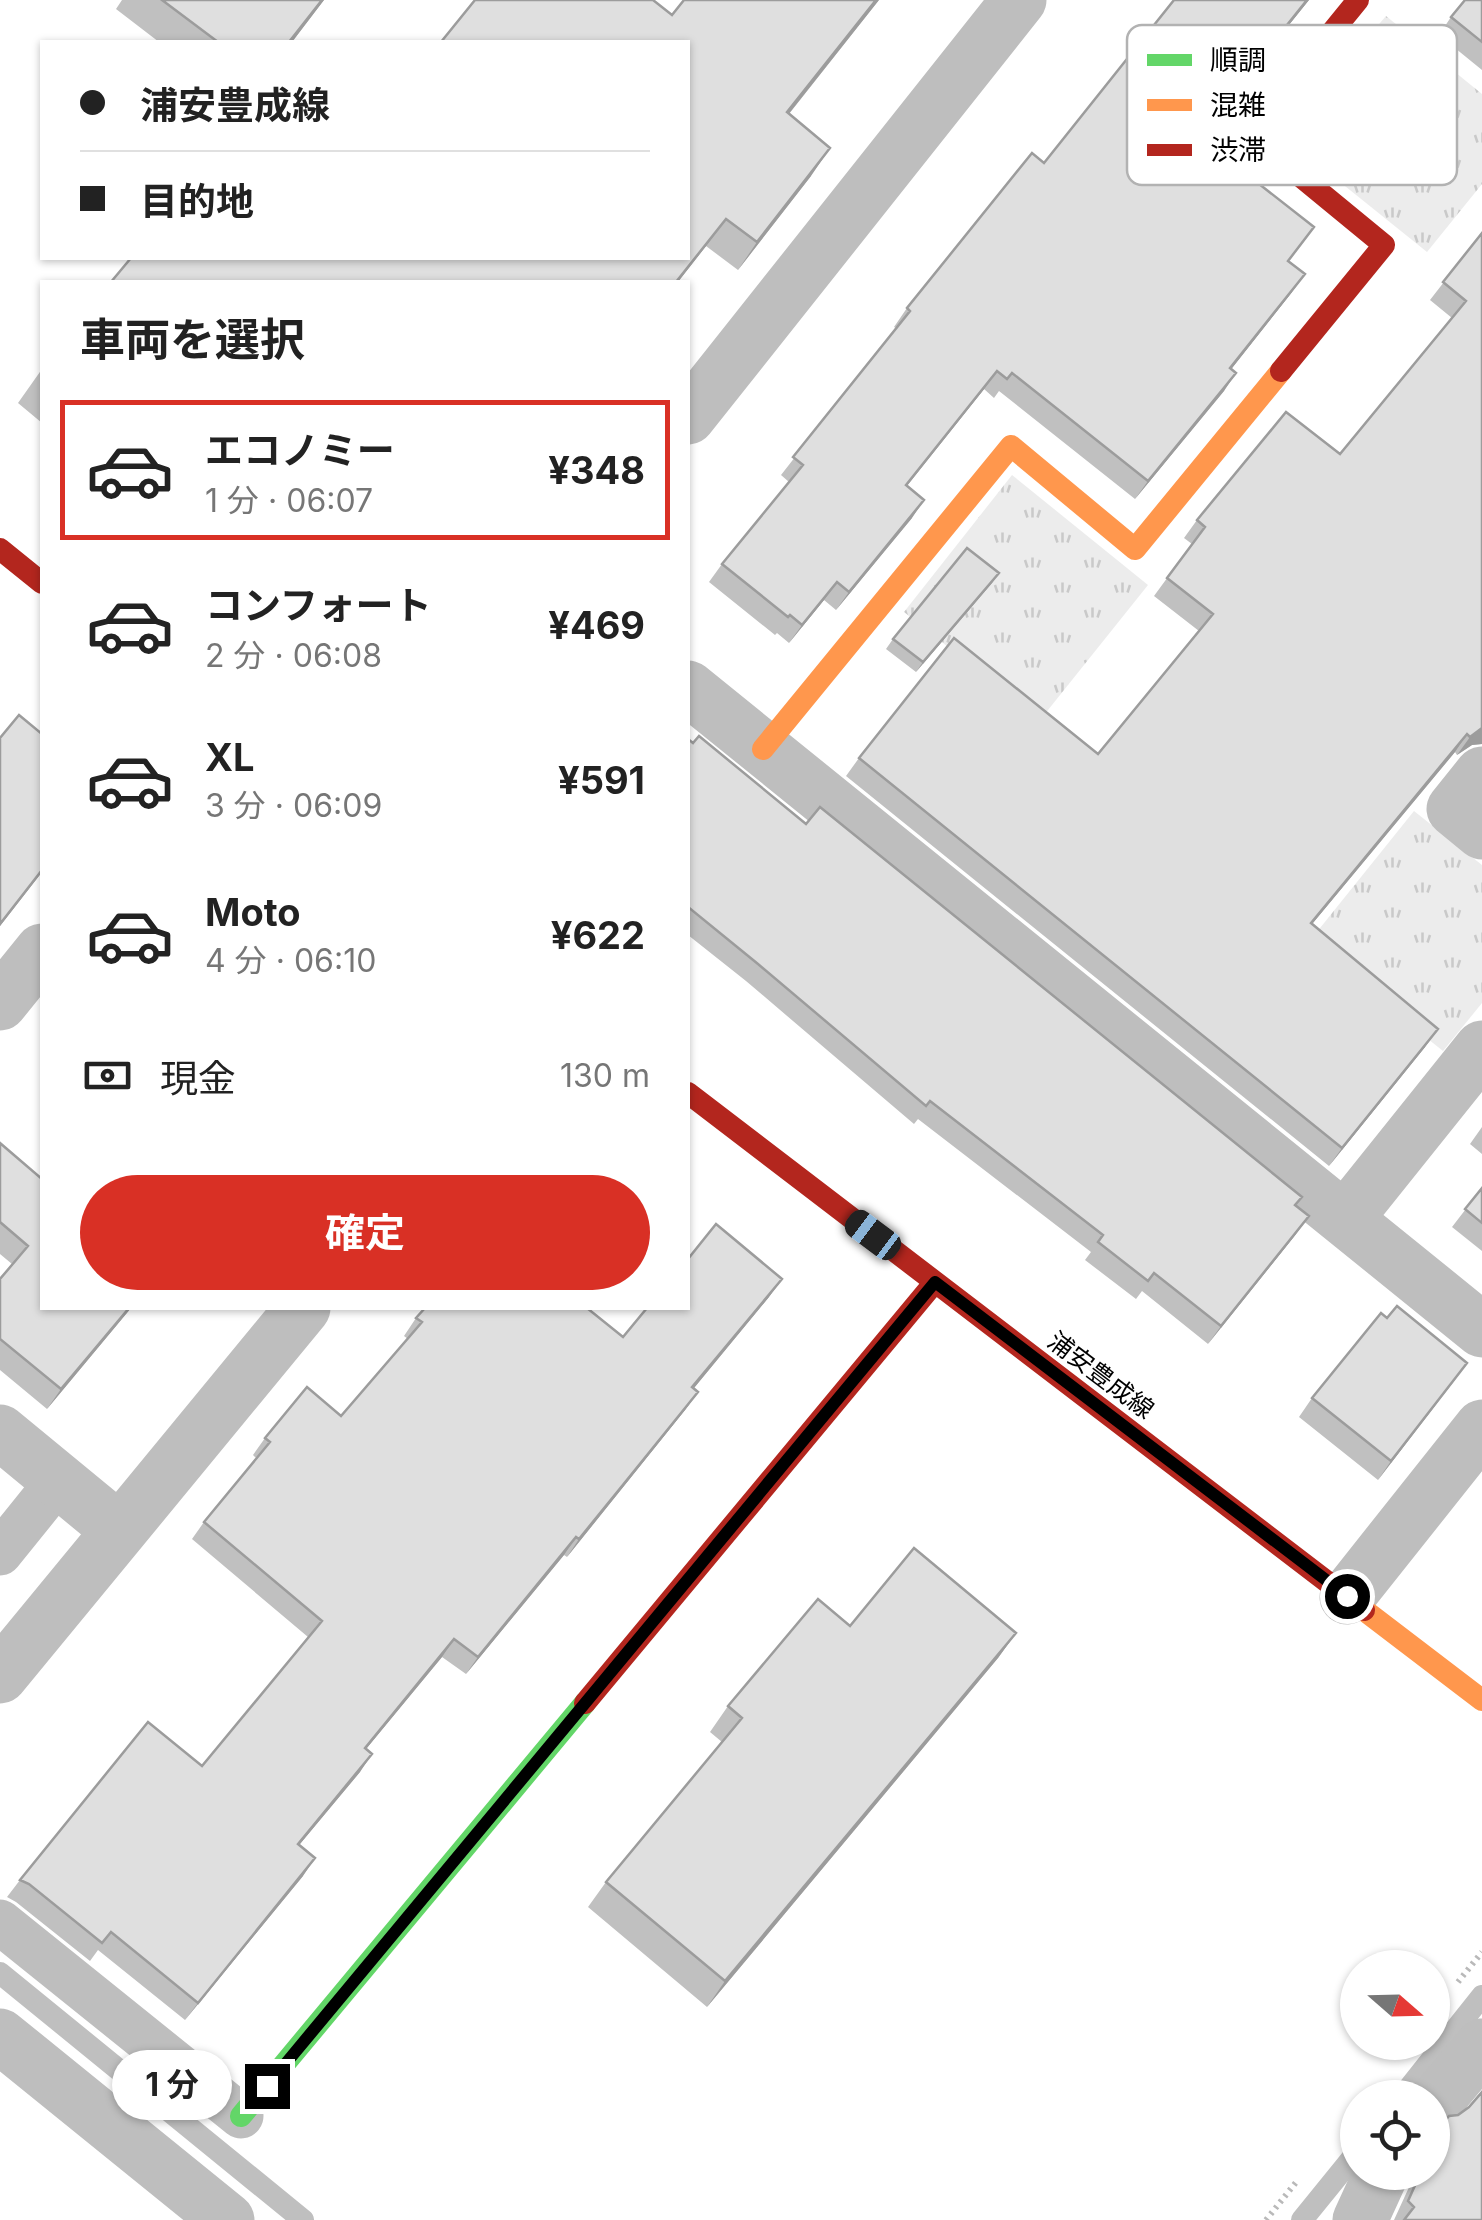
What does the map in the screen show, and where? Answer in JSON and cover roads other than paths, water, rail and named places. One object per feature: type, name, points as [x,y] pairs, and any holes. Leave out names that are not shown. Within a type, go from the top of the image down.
[{"type":"street","points":[[690,415],[1019,0]]},
{"type":"street","points":[[1338,25],[1358,0]]},
{"type":"street","points":[[763,749],[1011,446],[1135,550],[1384,245],[1311,185]]},
{"type":"street","points":[[0,549],[40,581]]},
{"type":"street","points":[[690,690],[1482,1330]]},
{"type":"street","points":[[1482,774],[1454,809],[1482,832]]},
{"type":"street","points":[[0,1004],[40,954]]},
{"type":"street","points":[[1345,1219],[1482,1048]]},
{"type":"street","name":"浦安豊成線","points":[[690,1094],[1482,1700]]},
{"type":"street","points":[[242,2116],[935,1282]]},
{"type":"street","points":[[0,1676],[300,1310]]},
{"type":"street","points":[[1347,1596],[1482,1428]]},
{"type":"street","points":[[0,1432],[119,1530]]},
{"type":"street","points":[[0,2036],[227,2220]]},
{"type":"street","points":[[1450,2084],[1482,2046]]},
{"type":"street","points":[[1360,2220],[1374,2190]]},
{"type":"lane","points":[[0,1553],[58,1481]]},
{"type":"lane","points":[[0,1922],[242,2116]]},
{"type":"waterway","points":[[0,1973],[303,2220]]},
{"type":"waterway","points":[[1415,2080],[1482,1996]]},
{"type":"waterway","points":[[1302,2220],[1340,2173]]}]
